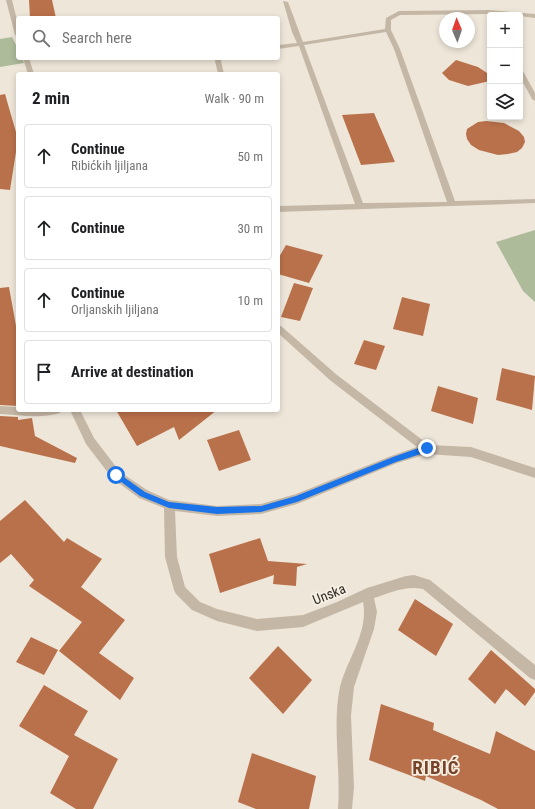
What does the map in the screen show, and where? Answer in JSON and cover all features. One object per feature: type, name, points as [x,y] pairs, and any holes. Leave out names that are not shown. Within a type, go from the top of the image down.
[{"type":"street","points":[[9,0],[16,27]]},
{"type":"street","points":[[285,2],[360,206]]},
{"type":"street","points":[[452,204],[397,49],[388,30],[388,20],[392,16],[399,13],[487,14]]},
{"type":"street","points":[[523,15],[535,16]]},
{"type":"street","points":[[280,47],[388,30]]},
{"type":"street","points":[[27,60],[30,72]]},
{"type":"street","points":[[218,60],[221,72]]},
{"type":"street","points":[[523,77],[535,99]]},
{"type":"street","points":[[280,209],[535,201]]},
{"type":"street","points":[[280,330],[334,378],[427,448]]},
{"type":"street","points":[[0,410],[16,411]]},
{"type":"street","points":[[76,412],[90,441],[116,475],[143,494],[169,505],[217,511],[261,509],[297,499],[395,459],[427,448],[471,452],[535,473]]},
{"type":"street","name":"Unska","points":[[169,505],[171,557],[180,590],[196,606],[217,615],[257,625],[303,621],[340,607],[367,594],[414,581],[426,584],[535,673]]},
{"type":"street","points":[[346,809],[347,787],[344,716],[347,687],[368,629],[371,612],[367,594]]},
{"type":"green space","points":[[12,37],[16,45],[16,60],[23,60],[24,63],[0,67],[0,39]]},
{"type":"green space","points":[[535,230],[535,302],[523,291],[496,242]]},
{"type":"building","points":[[29,0],[52,0],[56,16],[30,16]]},
{"type":"building","points":[[456,60],[478,67],[487,73],[487,82],[468,86],[449,80],[442,73]]},
{"type":"building","points":[[5,94],[16,132],[16,152],[10,190],[0,189],[0,95]]},
{"type":"building","points":[[374,113],[395,162],[361,165],[342,115]]},
{"type":"building","points":[[486,121],[504,123],[519,131],[524,137],[525,142],[522,148],[517,152],[498,155],[479,150],[471,145],[467,139],[467,129],[478,122]]},
{"type":"building","points":[[286,245],[323,255],[309,283],[280,275],[280,256]]},
{"type":"building","points":[[294,283],[313,288],[300,321],[281,317]]},
{"type":"building","points":[[9,287],[16,326],[16,406],[0,405],[0,288]]},
{"type":"building","points":[[402,297],[430,304],[423,336],[393,329]]},
{"type":"building","points":[[364,340],[385,346],[376,370],[354,364]]},
{"type":"building","points":[[502,368],[535,376],[532,410],[496,400]]},
{"type":"building","points":[[438,386],[478,398],[473,424],[431,411]]},
{"type":"building","points":[[117,412],[214,412],[179,440],[174,427],[137,446]]},
{"type":"building","points":[[0,416],[18,417],[18,420],[32,418],[35,436],[77,458],[75,463],[0,446]]},
{"type":"building","points":[[239,430],[251,460],[219,471],[207,440]]},
{"type":"building","points":[[25,500],[64,542],[67,538],[102,559],[81,587],[125,620],[99,653],[134,678],[120,700],[59,651],[82,622],[29,586],[34,580],[11,554],[0,563],[0,521]]},
{"type":"building","points":[[260,538],[268,561],[307,564],[297,567],[296,586],[273,584],[274,575],[220,593],[209,554]]},
{"type":"building","points":[[415,599],[453,624],[436,656],[398,630]]},
{"type":"building","points":[[31,637],[58,650],[44,675],[16,662]]},
{"type":"building","points":[[278,646],[312,680],[283,714],[249,678]]},
{"type":"building","points":[[491,650],[535,689],[535,692],[525,706],[506,689],[495,704],[468,679]]},
{"type":"building","points":[[44,685],[88,711],[74,735],[118,759],[93,809],[76,809],[50,793],[69,756],[19,726]]},
{"type":"building","points":[[381,704],[434,723],[433,730],[490,754],[496,731],[535,751],[535,809],[498,809],[426,776],[425,781],[369,760]]},
{"type":"building","points":[[252,753],[316,776],[309,809],[256,809],[238,802]]},
{"type":"district","name":"RIBIĆ","points":[[436,767]]},
{"type":"route","points":[[116,475],[143,494],[169,505],[217,511],[261,509],[297,499],[395,459],[427,448]]}]
